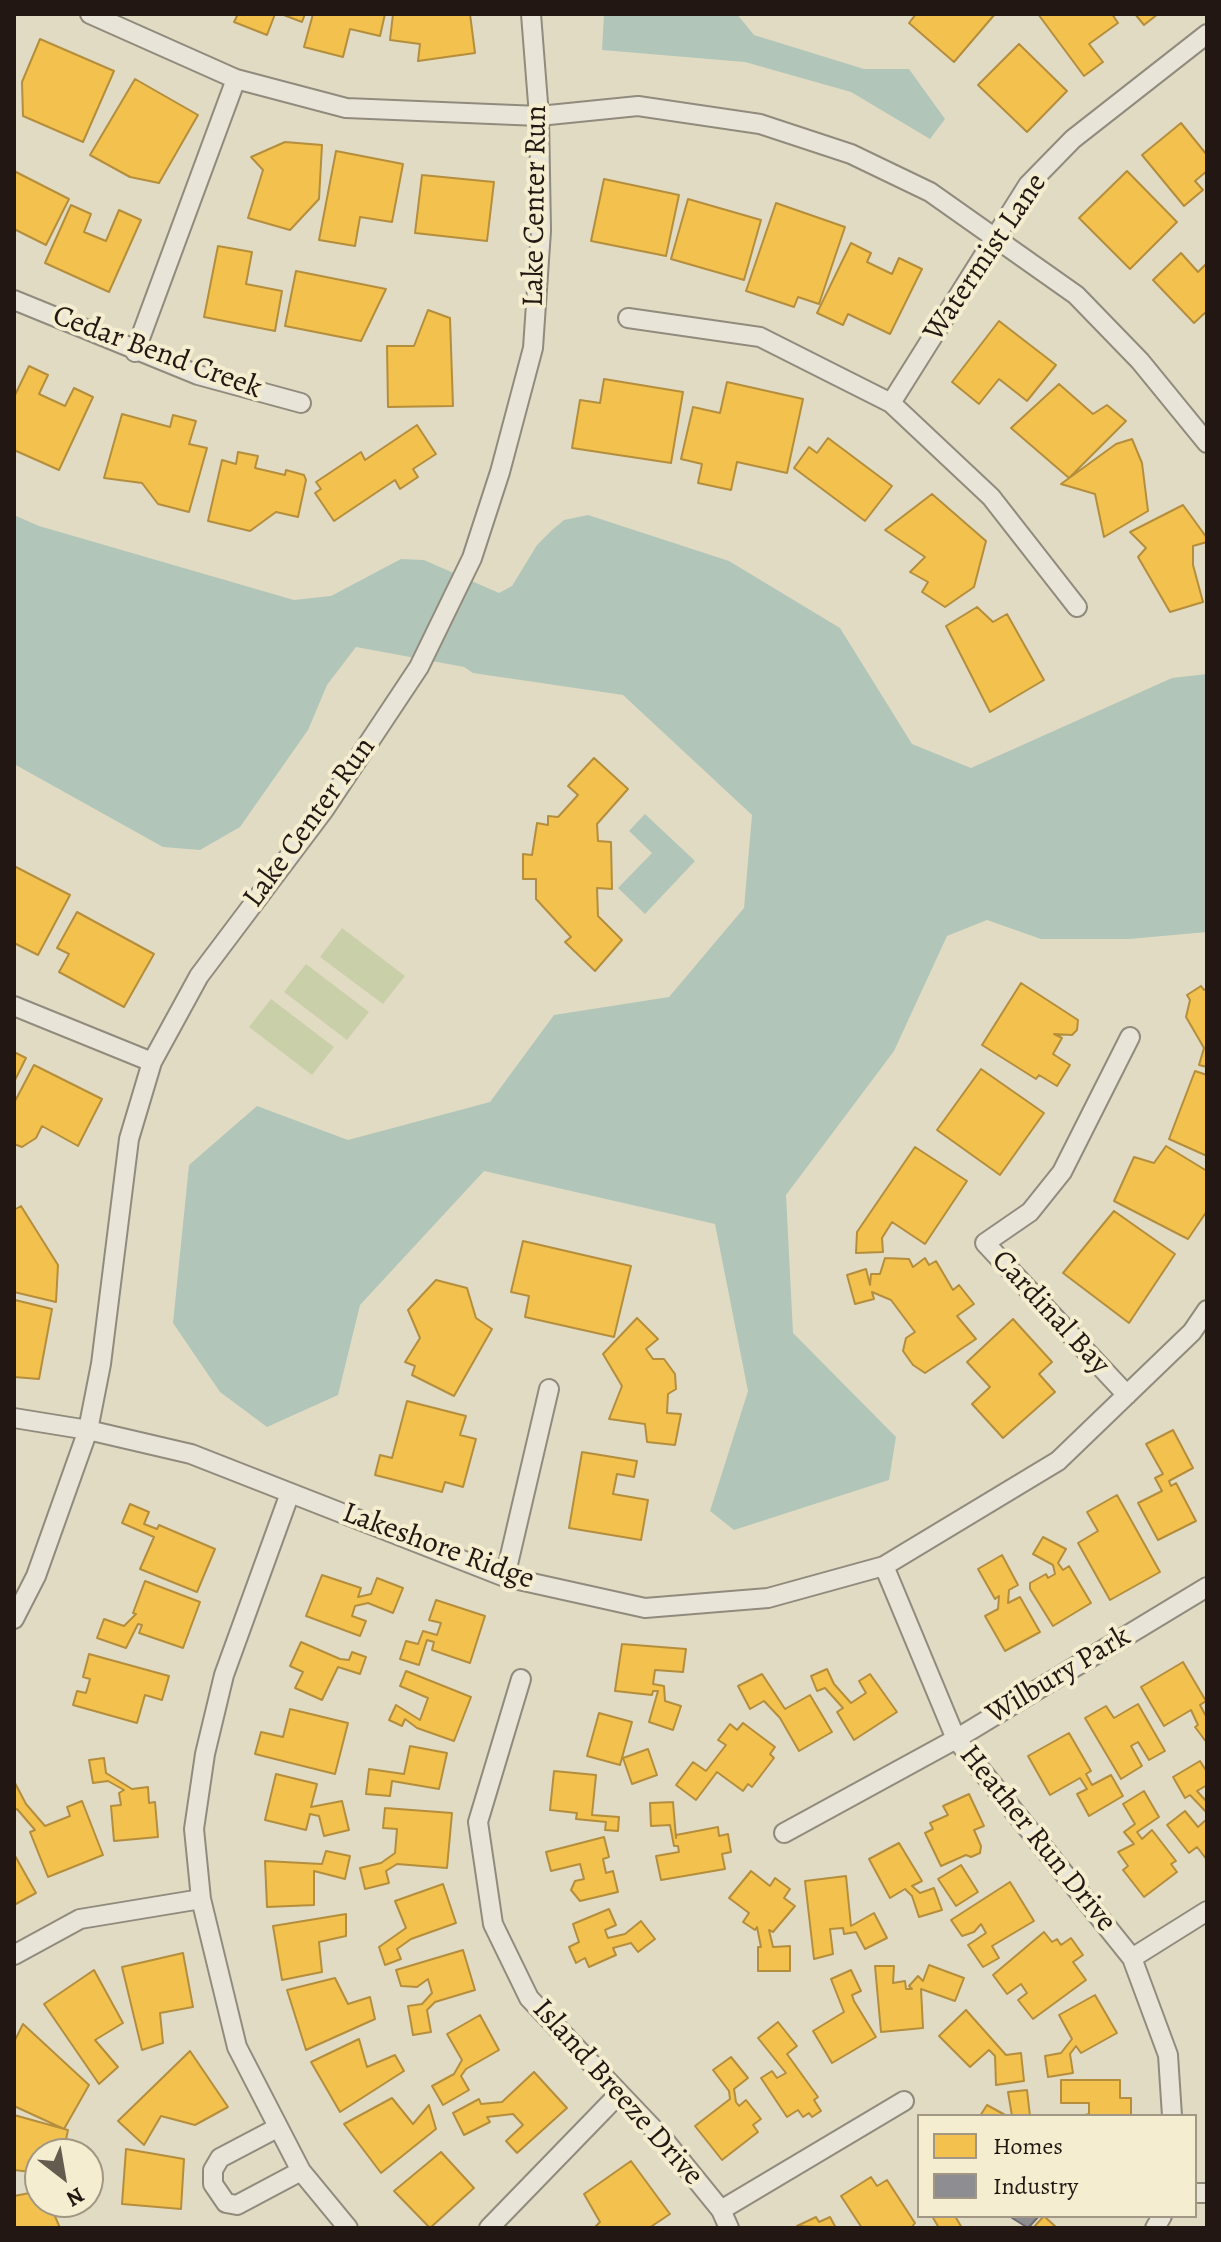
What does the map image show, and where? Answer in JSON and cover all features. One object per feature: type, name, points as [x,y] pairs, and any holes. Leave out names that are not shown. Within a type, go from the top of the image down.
[{"type":"street","points":[[90,14],[236,79],[346,108],[539,116],[638,106],[760,124],[851,154],[930,192],[1076,295],[1140,361],[1207,443]]},
{"type":"street","name":"Lake Center Run","points":[[14,1619],[36,1576],[88,1430],[101,1364],[129,1139],[152,1062],[199,976],[324,810],[419,667],[472,558],[533,348],[541,231],[539,116],[531,14]]},
{"type":"street","name":"Watermist Lane","points":[[891,403],[1028,185],[1073,139],[1207,34]]},
{"type":"street","points":[[135,352],[236,79]]},
{"type":"street","name":"Cedar Bend Creek","points":[[14,300],[135,352],[198,375],[301,403]]},
{"type":"street","points":[[628,318],[760,337],[891,403],[991,497],[1077,607]]},
{"type":"street","points":[[14,1006],[152,1062]]},
{"type":"street","name":"Cardinal Bay","points":[[1127,1395],[985,1243],[1030,1212],[1062,1172],[1130,1037]]},
{"type":"street","name":"Lakeshore Ridge","points":[[14,1418],[88,1430],[191,1454],[505,1577],[645,1608],[768,1598],[884,1566],[1058,1461],[1192,1332],[1207,1310]]},
{"type":"street","points":[[505,1577],[549,1389]]},
{"type":"street","points":[[290,1493],[224,1675],[205,1754],[194,1829],[201,1899],[237,2047],[301,2171],[348,2228]]},
{"type":"street","name":"Heather Run Drive","points":[[884,1566],[956,1739],[1132,1958],[1168,2055],[1172,2114]]},
{"type":"street","name":"Wilbury Park","points":[[784,1833],[956,1739],[1207,1587]]},
{"type":"street","name":"Island Breeze Drive","points":[[521,1679],[478,1822],[493,1924],[529,1998],[665,2141],[721,2210],[729,2228]]},
{"type":"street","points":[[14,1955],[80,1919],[201,1899]]},
{"type":"street","points":[[1132,1958],[1207,1911]]},
{"type":"street","points":[[489,2228],[618,2095]]},
{"type":"street","points":[[721,2210],[904,2101]]},
{"type":"street","points":[[277,2128],[220,2158],[213,2170],[213,2184],[226,2203],[237,2205],[301,2171]]},
{"type":"green space","points":[[342,928],[405,976],[383,1004],[320,957]]},
{"type":"green space","points":[[306,964],[369,1012],[347,1040],[284,992]]},
{"type":"green space","points":[[271,999],[334,1047],[312,1075],[249,1027]]},
{"type":"shaded area","points":[[604,14],[737,14],[754,35],[864,69],[909,69],[945,119],[930,139],[851,92],[745,62],[602,50]]},
{"type":"shaded area","points":[[14,515],[39,526],[294,600],[331,596],[401,559],[424,560],[499,593],[512,586],[537,545],[552,530],[564,520],[588,515],[729,561],[840,628],[912,744],[971,768],[1172,678],[1207,674],[1207,932],[1129,939],[1041,939],[987,920],[947,936],[894,1051],[786,1195],[793,1333],[896,1437],[889,1480],[734,1530],[710,1511],[748,1391],[715,1224],[484,1171],[360,1305],[338,1395],[267,1427],[220,1392],[173,1323],[189,1165],[257,1106],[348,1140],[490,1102],[554,1015],[669,997],[744,908],[752,815],[623,695],[473,673],[464,667],[356,647],[327,685],[308,730],[240,827],[200,850],[163,847],[14,764]]},
{"type":"shaded area","points":[[645,814],[695,861],[645,914],[618,888],[652,853],[629,831]]},
{"type":"building: Homes","points":[[238,14],[275,14],[267,35],[234,22]]},
{"type":"building: Homes","points":[[281,14],[305,14],[302,22]]},
{"type":"building: Homes","points":[[313,14],[385,14],[380,36],[350,29],[343,57],[304,47]]},
{"type":"building: Homes","points":[[393,14],[470,14],[475,53],[418,61],[420,44],[390,40]]},
{"type":"building: Homes","points":[[916,14],[995,14],[954,62],[909,23]]},
{"type":"building: Homes","points":[[1038,14],[1112,14],[1118,23],[1089,44],[1103,62],[1084,76]]},
{"type":"building: Homes","points":[[1135,14],[1158,14],[1144,25]]},
{"type":"building: Homes","points":[[40,39],[114,71],[83,142],[23,116],[22,82]]},
{"type":"building: Homes","points":[[1019,44],[1067,91],[1027,132],[978,85]]},
{"type":"building: Homes","points":[[135,79],[198,115],[159,183],[130,177],[90,155]]},
{"type":"building: Homes","points":[[1181,123],[1207,155],[1207,171],[1195,181],[1203,190],[1184,206],[1142,155]]},
{"type":"building: Homes","points":[[285,142],[322,145],[319,199],[290,230],[248,218],[263,170],[251,157]]},
{"type":"building: Homes","points":[[336,151],[403,164],[392,222],[360,217],[355,246],[319,240]]},
{"type":"building: Homes","points":[[14,171],[69,199],[46,245],[14,229]]},
{"type":"building: Homes","points":[[1127,171],[1177,222],[1130,269],[1079,218]]},
{"type":"building: Homes","points":[[422,175],[494,182],[487,241],[415,233]]},
{"type":"building: Homes","points":[[604,179],[679,195],[666,256],[591,241]]},
{"type":"building: Homes","points":[[688,199],[761,220],[744,280],[671,259]]},
{"type":"building: Homes","points":[[776,203],[845,227],[819,304],[798,297],[794,307],[746,291]]},
{"type":"building: Homes","points":[[71,205],[91,214],[84,232],[106,241],[119,210],[141,220],[109,292],[45,263]]},
{"type":"building: Homes","points":[[851,243],[871,253],[867,262],[892,274],[899,258],[922,269],[890,334],[848,314],[843,325],[817,313]]},
{"type":"building: Homes","points":[[218,246],[252,252],[246,284],[282,291],[275,331],[204,317]]},
{"type":"building: Homes","points":[[1181,253],[1198,272],[1207,263],[1207,311],[1194,323],[1153,280]]},
{"type":"building: Homes","points":[[296,271],[386,289],[361,341],[285,326]]},
{"type":"building: Homes","points":[[428,310],[450,318],[453,406],[388,407],[387,346],[414,346]]},
{"type":"building: Homes","points":[[999,321],[1056,365],[1027,401],[999,379],[979,404],[952,382]]},
{"type":"building: Homes","points":[[29,366],[48,375],[39,394],[65,406],[74,388],[93,397],[59,470],[14,450],[14,397]]},
{"type":"building: Homes","points":[[604,379],[683,392],[671,463],[572,448],[580,400],[600,403]]},
{"type":"building: Homes","points":[[727,382],[803,399],[787,473],[737,462],[731,490],[698,483],[702,464],[681,459],[693,407],[720,413]]},
{"type":"building: Homes","points":[[1059,384],[1093,414],[1107,405],[1126,421],[1069,478],[1011,428]]},
{"type":"building: Homes","points":[[122,414],[170,427],[173,415],[196,421],[189,444],[207,448],[189,512],[158,504],[142,483],[104,478]]},
{"type":"building: Homes","points":[[417,425],[436,454],[413,469],[418,477],[400,489],[395,480],[334,521],[315,493],[321,489],[316,482],[361,452],[365,460]]},
{"type":"building: Homes","points":[[828,438],[892,486],[865,521],[794,468],[809,447],[817,453]]},
{"type":"building: Homes","points":[[1132,439],[1142,463],[1148,511],[1104,537],[1095,494],[1061,484],[1116,444]]},
{"type":"building: Homes","points":[[238,452],[258,456],[255,468],[285,475],[286,470],[304,475],[306,480],[298,517],[276,512],[250,531],[208,521],[222,460],[236,464]]},
{"type":"building: Homes","points":[[932,494],[986,541],[974,587],[945,607],[922,592],[928,582],[910,572],[925,557],[885,530]]},
{"type":"building: Homes","points":[[1183,505],[1207,538],[1207,542],[1193,546],[1193,565],[1203,602],[1170,612],[1138,557],[1146,548],[1130,532]]},
{"type":"building: Homes","points":[[977,607],[993,622],[1007,614],[1044,680],[990,712],[946,626]]},
{"type":"building: Homes","points":[[594,758],[628,789],[597,824],[598,841],[611,842],[612,889],[597,888],[598,916],[622,940],[595,971],[565,942],[571,937],[536,899],[536,879],[523,879],[523,854],[532,855],[537,823],[548,825],[548,816],[558,817],[578,795],[568,786]]},
{"type":"building: Homes","points":[[14,866],[70,895],[38,955],[14,943]]},
{"type":"building: Homes","points":[[77,912],[154,954],[124,1007],[59,972],[69,954],[57,948]]},
{"type":"building: Homes","points":[[1021,983],[1078,1020],[1077,1030],[1072,1035],[1054,1034],[1062,1038],[1053,1054],[1070,1065],[1057,1086],[1039,1075],[1036,1079],[982,1045]]},
{"type":"building: Homes","points":[[1201,986],[1204,990],[1207,988],[1207,1067],[1199,1065],[1204,1048],[1186,1017],[1190,1000],[1187,995]]},
{"type":"building: Homes","points":[[14,1052],[26,1058],[14,1082]]},
{"type":"building: Homes","points":[[34,1065],[102,1099],[78,1146],[42,1126],[36,1138],[22,1147],[14,1144],[14,1103]]},
{"type":"building: Homes","points":[[981,1069],[1044,1113],[1000,1175],[937,1130]]},
{"type":"building: Homes","points":[[1195,1071],[1207,1075],[1207,1156],[1169,1139]]},
{"type":"building: Homes","points":[[1166,1146],[1207,1171],[1207,1211],[1188,1239],[1114,1201],[1134,1157],[1154,1163]]},
{"type":"building: Homes","points":[[915,1147],[967,1181],[925,1244],[892,1222],[882,1238],[883,1252],[856,1253],[857,1232]]},
{"type":"building: Homes","points":[[21,1206],[58,1265],[56,1302],[14,1292],[14,1210]]},
{"type":"building: Homes","points":[[1114,1211],[1175,1254],[1129,1323],[1063,1273]]},
{"type":"building: Homes","points":[[523,1241],[631,1266],[614,1337],[525,1317],[529,1296],[511,1292]]},
{"type":"building: Homes","points":[[885,1258],[909,1259],[913,1267],[925,1258],[929,1265],[936,1261],[953,1290],[959,1285],[974,1304],[957,1316],[976,1339],[925,1373],[913,1365],[903,1351],[906,1338],[915,1332],[891,1300],[872,1292],[874,1299],[855,1304],[847,1275],[866,1269],[870,1285],[871,1274],[880,1274]]},
{"type":"building: Homes","points":[[436,1280],[467,1288],[476,1318],[492,1329],[454,1396],[412,1375],[415,1366],[405,1362],[420,1338],[408,1310]]},
{"type":"building: Homes","points":[[15,1300],[52,1309],[39,1379],[14,1377]]},
{"type":"building: Homes","points":[[637,1318],[658,1339],[646,1349],[653,1359],[664,1359],[675,1374],[676,1389],[668,1394],[667,1413],[681,1414],[675,1445],[647,1442],[645,1424],[609,1419],[622,1386],[603,1354]]},
{"type":"building: Homes","points":[[1013,1319],[1052,1362],[1039,1374],[1055,1392],[1003,1438],[972,1404],[990,1387],[967,1362]]},
{"type":"building: Homes","points":[[407,1401],[466,1416],[460,1435],[476,1439],[463,1487],[445,1482],[442,1492],[375,1475],[380,1455],[392,1458]]},
{"type":"building: Homes","points":[[1173,1430],[1193,1468],[1169,1481],[1171,1486],[1176,1483],[1196,1521],[1158,1540],[1138,1503],[1162,1491],[1155,1478],[1163,1474],[1146,1444]]},
{"type":"building: Homes","points":[[582,1452],[637,1461],[634,1477],[617,1474],[613,1494],[648,1500],[641,1540],[569,1528]]},
{"type":"building: Homes","points":[[1117,1495],[1160,1572],[1110,1600],[1078,1543],[1098,1531],[1087,1512]]},
{"type":"building: Homes","points":[[130,1504],[149,1512],[144,1524],[157,1529],[159,1525],[215,1549],[197,1592],[140,1569],[154,1537],[122,1523]]},
{"type":"building: Homes","points":[[1043,1537],[1066,1549],[1058,1563],[1063,1570],[1069,1566],[1091,1603],[1053,1626],[1030,1589],[1030,1583],[1046,1574],[1048,1578],[1055,1574],[1053,1565],[1033,1554]]},
{"type":"building: Homes","points":[[1002,1555],[1018,1585],[1009,1590],[1008,1603],[1020,1597],[1040,1632],[1005,1651],[985,1616],[998,1609],[999,1596],[995,1599],[978,1569]]},
{"type":"building: Homes","points":[[322,1575],[361,1588],[358,1597],[371,1594],[377,1578],[403,1588],[393,1613],[368,1603],[355,1606],[352,1616],[366,1621],[360,1636],[306,1616]]},
{"type":"building: Homes","points":[[145,1581],[200,1602],[183,1648],[139,1633],[142,1625],[138,1624],[126,1648],[97,1638],[104,1619],[124,1626],[136,1614],[133,1613]]},
{"type":"building: Homes","points":[[436,1600],[485,1616],[470,1663],[432,1650],[434,1642],[427,1640],[419,1665],[400,1659],[406,1641],[418,1644],[423,1631],[437,1635],[441,1623],[429,1620]]},
{"type":"building: Homes","points":[[301,1642],[340,1659],[349,1660],[352,1652],[366,1657],[360,1674],[338,1667],[322,1700],[295,1688],[303,1672],[290,1666]]},
{"type":"building: Homes","points":[[622,1644],[686,1649],[683,1672],[655,1670],[653,1684],[664,1686],[665,1701],[681,1706],[673,1730],[649,1722],[658,1691],[653,1691],[652,1695],[615,1691]]},
{"type":"building: Homes","points":[[89,1654],[169,1676],[162,1700],[145,1695],[137,1723],[73,1705],[77,1691],[86,1693],[90,1679],[83,1677]]},
{"type":"building: Homes","points":[[1183,1662],[1206,1701],[1200,1705],[1207,1718],[1207,1743],[1195,1727],[1198,1725],[1191,1710],[1164,1726],[1141,1687]]},
{"type":"building: Homes","points":[[827,1669],[834,1684],[851,1703],[866,1693],[859,1681],[870,1674],[897,1712],[854,1740],[837,1712],[843,1708],[825,1688],[817,1691],[811,1676]]},
{"type":"building: Homes","points":[[406,1671],[471,1697],[454,1741],[417,1728],[405,1719],[402,1726],[389,1720],[396,1705],[420,1720],[428,1698],[400,1686]]},
{"type":"building: Homes","points":[[762,1674],[785,1709],[810,1695],[832,1732],[799,1751],[780,1718],[764,1701],[750,1709],[738,1686]]},
{"type":"building: Homes","points":[[1138,1704],[1165,1751],[1149,1760],[1138,1742],[1131,1746],[1142,1766],[1121,1779],[1085,1718],[1106,1706],[1114,1718]]},
{"type":"building: Homes","points":[[290,1709],[348,1723],[335,1774],[255,1754],[261,1732],[283,1737]]},
{"type":"building: Homes","points":[[599,1713],[632,1722],[620,1765],[587,1756]]},
{"type":"building: Homes","points":[[743,1723],[775,1747],[770,1754],[774,1758],[752,1787],[748,1784],[743,1791],[717,1772],[696,1800],[676,1785],[693,1762],[706,1771],[726,1745],[718,1740],[730,1724],[737,1730]]},
{"type":"building: Homes","points":[[1069,1733],[1091,1771],[1086,1774],[1092,1785],[1111,1775],[1123,1796],[1089,1816],[1077,1794],[1087,1789],[1080,1778],[1050,1795],[1028,1756]]},
{"type":"building: Homes","points":[[410,1746],[447,1753],[439,1789],[392,1781],[390,1796],[366,1794],[369,1769],[404,1774]]},
{"type":"building: Homes","points":[[648,1749],[657,1775],[632,1784],[623,1758]]},
{"type":"building: Homes","points":[[104,1758],[106,1773],[132,1789],[148,1787],[149,1803],[155,1802],[158,1837],[114,1841],[111,1806],[121,1805],[119,1793],[124,1790],[108,1781],[93,1783],[89,1760]]},
{"type":"building: Homes","points":[[1200,1761],[1207,1772],[1207,1785],[1197,1791],[1207,1802],[1207,1813],[1190,1795],[1185,1798],[1173,1777]]},
{"type":"building: Homes","points":[[554,1771],[596,1775],[592,1815],[619,1817],[618,1831],[605,1830],[606,1822],[576,1819],[577,1813],[550,1810]]},
{"type":"building: Homes","points":[[276,1774],[317,1784],[311,1807],[342,1801],[349,1830],[324,1836],[319,1816],[310,1814],[306,1830],[265,1820]]},
{"type":"building: Homes","points":[[15,1783],[26,1804],[45,1826],[70,1816],[67,1807],[82,1801],[103,1855],[48,1877],[30,1832],[35,1830],[17,1809],[14,1811]]},
{"type":"building: Homes","points":[[1144,1791],[1159,1817],[1137,1832],[1142,1839],[1152,1830],[1176,1861],[1171,1864],[1177,1872],[1144,1897],[1123,1870],[1128,1866],[1118,1852],[1134,1844],[1124,1832],[1135,1824],[1123,1804]]},
{"type":"building: Homes","points":[[969,1794],[984,1826],[974,1830],[981,1846],[980,1853],[971,1857],[966,1855],[941,1866],[925,1833],[933,1829],[930,1823],[948,1815],[943,1806]]},
{"type":"building: Homes","points":[[673,1802],[676,1838],[676,1835],[718,1827],[719,1836],[728,1834],[731,1852],[722,1854],[725,1869],[661,1880],[656,1856],[679,1852],[678,1846],[674,1846],[670,1825],[651,1826],[650,1803]]},
{"type":"building: Homes","points":[[385,1808],[452,1813],[447,1868],[397,1864],[386,1871],[389,1883],[365,1889],[360,1868],[381,1863],[395,1853],[397,1829],[383,1828]]},
{"type":"building: Homes","points":[[1185,1811],[1198,1827],[1207,1819],[1207,1860],[1197,1847],[1189,1853],[1167,1825]]},
{"type":"building: Homes","points":[[604,1837],[609,1857],[603,1859],[606,1873],[613,1871],[618,1892],[580,1901],[571,1890],[575,1881],[584,1879],[580,1864],[551,1871],[546,1852]]},
{"type":"building: Homes","points":[[899,1843],[922,1881],[912,1886],[920,1893],[934,1888],[942,1910],[919,1917],[912,1896],[905,1889],[890,1898],[869,1859]]},
{"type":"building: Homes","points":[[326,1851],[350,1856],[345,1879],[314,1871],[314,1905],[267,1907],[265,1861],[322,1864]]},
{"type":"building: Homes","points":[[14,1854],[36,1893],[14,1905]]},
{"type":"building: Homes","points":[[961,1865],[978,1892],[956,1906],[938,1879]]},
{"type":"building: Homes","points":[[751,1871],[770,1886],[775,1878],[790,1889],[784,1898],[795,1906],[773,1932],[769,1930],[773,1947],[790,1946],[790,1971],[758,1971],[758,1947],[761,1947],[757,1927],[755,1930],[743,1922],[749,1913],[729,1898]]},
{"type":"building: Homes","points":[[846,1876],[851,1926],[874,1913],[887,1938],[865,1949],[856,1932],[844,1934],[843,1928],[830,1929],[833,1954],[814,1959],[805,1881]]},
{"type":"building: Homes","points":[[1010,1882],[1034,1921],[992,1946],[999,1958],[983,1967],[968,1945],[986,1933],[981,1924],[974,1932],[962,1936],[951,1920]]},
{"type":"building: Homes","points":[[443,1884],[456,1923],[411,1939],[397,1949],[401,1959],[385,1965],[379,1947],[406,1928],[395,1901]]},
{"type":"building: Homes","points":[[609,1909],[616,1925],[605,1930],[608,1938],[625,1934],[641,1921],[655,1939],[638,1952],[631,1943],[613,1948],[616,1955],[589,1967],[585,1958],[576,1963],[569,1947],[579,1942],[573,1924]]},
{"type":"building: Homes","points":[[346,1914],[346,1936],[319,1942],[322,1972],[282,1980],[273,1926]]},
{"type":"building: Homes","points":[[1044,1932],[1052,1942],[1057,1939],[1061,1945],[1071,1938],[1083,1955],[1073,1962],[1086,1980],[1033,2019],[1018,2000],[1027,1993],[1021,1984],[1007,1994],[993,1975]]},
{"type":"building: Homes","points":[[463,1950],[475,1990],[435,2002],[427,2010],[431,2032],[413,2035],[408,2006],[422,2004],[432,1993],[428,1979],[417,1987],[401,1986],[396,1970]]},
{"type":"building: Homes","points":[[183,1953],[193,2007],[160,2013],[163,2043],[142,2050],[122,1967]]},
{"type":"building: Homes","points":[[929,1965],[964,1978],[955,2001],[921,1989],[923,2028],[881,2032],[875,1966],[894,1966],[893,1983],[905,1981],[906,1989],[912,1989],[909,1986],[918,1976],[923,1981]]},
{"type":"building: Homes","points":[[94,1970],[123,2023],[95,2040],[118,2067],[99,2084],[44,2004]]},
{"type":"building: Homes","points":[[851,1970],[861,1991],[852,1995],[854,2001],[876,2037],[832,2063],[813,2031],[844,2012],[831,1979]]},
{"type":"building: Homes","points":[[335,1978],[348,2004],[370,1997],[375,2019],[306,2050],[287,1990]]},
{"type":"building: Homes","points":[[1095,1995],[1117,2033],[1081,2053],[1076,2046],[1070,2054],[1073,2073],[1048,2077],[1045,2056],[1061,2053],[1072,2039],[1059,2015]]},
{"type":"building: Homes","points":[[966,2010],[1006,2055],[1021,2053],[1024,2081],[996,2085],[995,2056],[989,2050],[970,2067],[939,2036]]},
{"type":"building: Homes","points":[[480,2015],[499,2050],[466,2069],[461,2076],[469,2090],[443,2105],[432,2086],[454,2074],[462,2060],[447,2034]]},
{"type":"building: Homes","points":[[778,2022],[797,2046],[787,2054],[818,2097],[814,2100],[821,2111],[812,2117],[809,2113],[803,2117],[798,2110],[787,2117],[761,2078],[772,2071],[777,2078],[786,2073],[758,2038]]},
{"type":"building: Homes","points":[[23,2024],[89,2085],[64,2129],[14,2106],[14,2042]]},
{"type":"building: Homes","points":[[359,2039],[367,2067],[395,2055],[404,2071],[340,2112],[311,2062]]},
{"type":"building: Homes","points":[[190,2051],[228,2107],[195,2125],[161,2116],[144,2145],[118,2121]]},
{"type":"building: Homes","points":[[731,2057],[748,2078],[734,2089],[736,2102],[739,2106],[746,2100],[761,2119],[753,2125],[758,2132],[722,2160],[695,2126],[730,2099],[729,2091],[713,2070]]},
{"type":"building: Homes","points":[[534,2072],[567,2108],[517,2153],[506,2141],[523,2125],[513,2114],[487,2117],[490,2122],[464,2135],[453,2113],[479,2099],[481,2104],[502,2102]]},
{"type":"building: Homes","points":[[1061,2080],[1120,2080],[1120,2098],[1131,2098],[1131,2114],[1089,2114],[1089,2103],[1061,2103]]},
{"type":"building: Homes","points":[[1027,2090],[1030,2114],[1012,2114],[1008,2092]]},
{"type":"building: Homes","points":[[392,2098],[413,2124],[429,2105],[436,2129],[381,2173],[344,2124]]},
{"type":"building: Homes","points":[[987,2105],[1003,2114],[981,2114]]},
{"type":"building: Homes","points":[[14,2115],[68,2130],[66,2138],[24,2138],[24,2171],[14,2170]]},
{"type":"building: Homes","points":[[126,2149],[184,2159],[181,2209],[122,2204]]},
{"type":"building: Homes","points":[[441,2152],[474,2188],[430,2228],[394,2191]]},
{"type":"building: Homes","points":[[631,2161],[670,2214],[649,2228],[594,2228],[600,2222],[584,2194]]},
{"type":"building: Homes","points":[[871,2177],[877,2186],[887,2180],[915,2223],[911,2228],[862,2228],[841,2196]]},
{"type":"building: Homes","points":[[24,2194],[24,2218],[56,2218],[60,2228],[14,2228],[14,2196]]},
{"type":"building: Homes","points":[[816,2217],[819,2222],[830,2217],[836,2228],[797,2226]]},
{"type":"building: Homes","points":[[933,2218],[956,2218],[962,2228],[939,2228]]},
{"type":"building: Homes","points":[[1042,2218],[1046,2218],[1057,2228],[1033,2228]]},
{"type":"building: Industry","points":[[1012,2218],[1037,2218],[1028,2228]]}]
